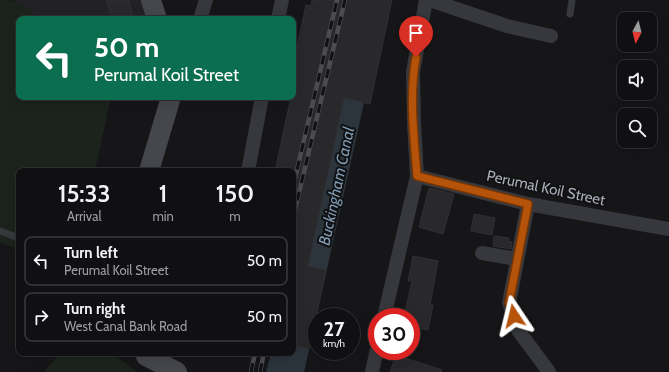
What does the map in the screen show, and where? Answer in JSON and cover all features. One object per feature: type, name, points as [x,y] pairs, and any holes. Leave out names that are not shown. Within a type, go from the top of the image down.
[{"type":"street","points":[[151,0],[156,16]]},
{"type":"street","points":[[201,16],[206,0]]},
{"type":"street","points":[[279,16],[282,0]]},
{"type":"street","points":[[386,308],[417,176],[413,72],[426,0]]},
{"type":"street","points":[[430,0],[507,26],[551,36]]},
{"type":"street","points":[[152,168],[170,100]]},
{"type":"street","points":[[249,168],[261,100]]},
{"type":"street","name":"Perumal Koil Street","points":[[417,176],[528,204],[669,229]]},
{"type":"street","points":[[528,204],[509,303],[518,330],[549,372]]},
{"type":"street","points":[[482,253],[517,259]]},
{"type":"street","points":[[146,356],[177,372]]},
{"type":"street","points":[[372,372],[374,360]]},
{"type":"lane","points":[[570,14],[572,0]]},
{"type":"lane","points":[[0,231],[16,237]]},
{"type":"shaded area","points":[[0,0],[7,0],[21,5],[35,16],[16,16],[16,100],[110,100],[96,168],[16,168],[16,249],[0,242]]},
{"type":"shaded area","points":[[12,0],[144,0],[151,16],[35,16],[22,5]]},
{"type":"shaded area","points":[[57,356],[114,356],[138,372],[44,372]]},
{"type":"water","name":"Buckingham Canal","points":[[360,0],[387,0],[318,308],[308,308],[308,354],[304,372],[266,372],[270,356],[296,356],[296,253]]},
{"type":"building","points":[[106,0],[128,0],[133,16],[111,16]]},
{"type":"building","points":[[312,0],[392,0],[370,104],[344,98],[308,266],[326,270],[318,308],[308,308],[308,349],[296,347],[296,168],[276,168],[290,100],[296,100],[296,52],[306,5],[311,6]]},
{"type":"building","points":[[429,188],[454,194],[443,234],[419,227]]},
{"type":"building","points":[[474,214],[495,218],[492,235],[471,231]]},
{"type":"building","points":[[494,236],[509,238],[508,241],[512,242],[511,249],[493,246]]},
{"type":"building","points":[[413,256],[438,261],[430,305],[433,305],[428,330],[420,328],[420,308],[406,308],[412,281],[408,281]]},
{"type":"building","points":[[394,360],[411,360],[442,370],[441,372],[390,372]]},
{"type":"railway","points":[[296,174],[337,0]]},
{"type":"railway","points":[[296,205],[345,0]]},
{"type":"railway","points":[[251,372],[254,356]]},
{"type":"railway","points":[[260,372],[263,356]]},
{"type":"route","points":[[416,57],[413,72],[417,176],[528,204],[509,303],[514,316]]}]
